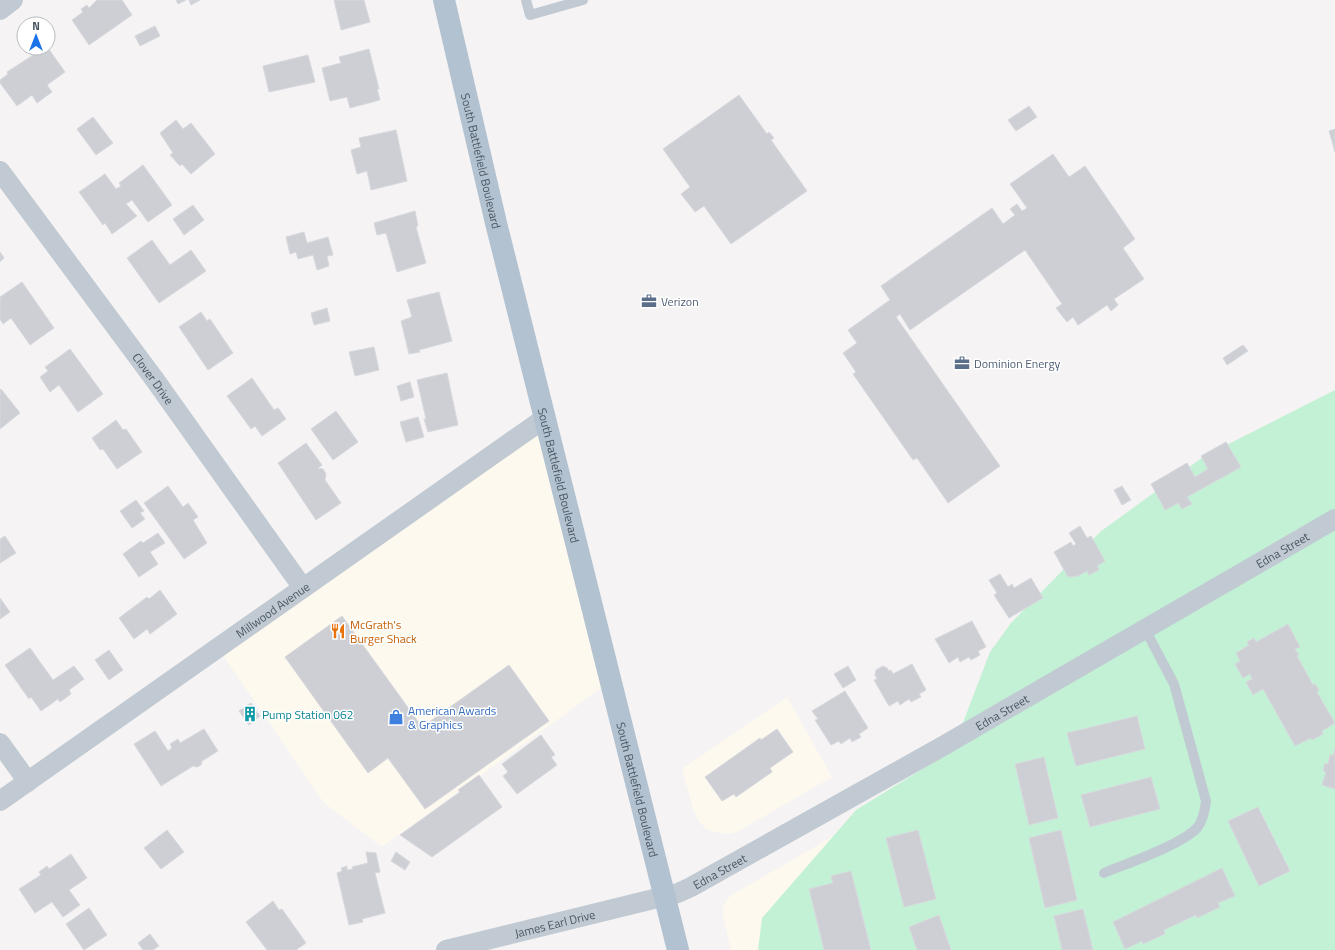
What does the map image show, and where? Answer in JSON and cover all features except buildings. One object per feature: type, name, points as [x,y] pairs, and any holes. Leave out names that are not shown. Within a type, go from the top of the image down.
[{"type":"main road","name":"South Battlefield Boulevard","points":[[444,0],[496,223],[678,950]]},
{"type":"street","points":[[0,10],[13,0]]},
{"type":"street","name":"Clover Drive","points":[[0,171],[155,380],[303,588]]},
{"type":"street","name":"Millwood Avenue","points":[[0,801],[545,418]]},
{"type":"street","name":"Edna Street","points":[[665,896],[691,887],[945,750],[1145,629],[1335,519]]},
{"type":"street","points":[[0,743],[28,782]]},
{"type":"street","name":"James Earl Drive","points":[[446,950],[665,896]]},
{"type":"lane","points":[[526,0],[530,15],[583,0]]},
{"type":"lane","points":[[1104,873],[1175,843],[1198,828],[1205,813],[1206,802],[1174,684],[1145,629]]},
{"type":"shaded area","points":[[545,418],[612,680],[382,847],[324,803],[218,648]]},
{"type":"shaded area","points":[[787,697],[832,777],[737,832],[730,834],[718,833],[706,829],[698,820],[693,809],[682,769]]},
{"type":"shaded area","points":[[861,820],[893,950],[731,950],[723,917],[723,907],[730,896]]},
{"type":"green space","points":[[1335,390],[1335,950],[758,950],[762,918],[856,810],[924,768],[959,733],[990,652],[1011,623],[1100,532],[1203,457]]},
{"type":"place","name":"Verizon","points":[[649,301]]},
{"type":"place","name":"Dominion Energy","points":[[962,363]]},
{"type":"place","name":"McGrath's Burger Shack","points":[[338,631]]},
{"type":"place","name":"Pump Station 062","points":[[250,714]]},
{"type":"place","name":"American Awards & Graphics","points":[[396,717]]}]
